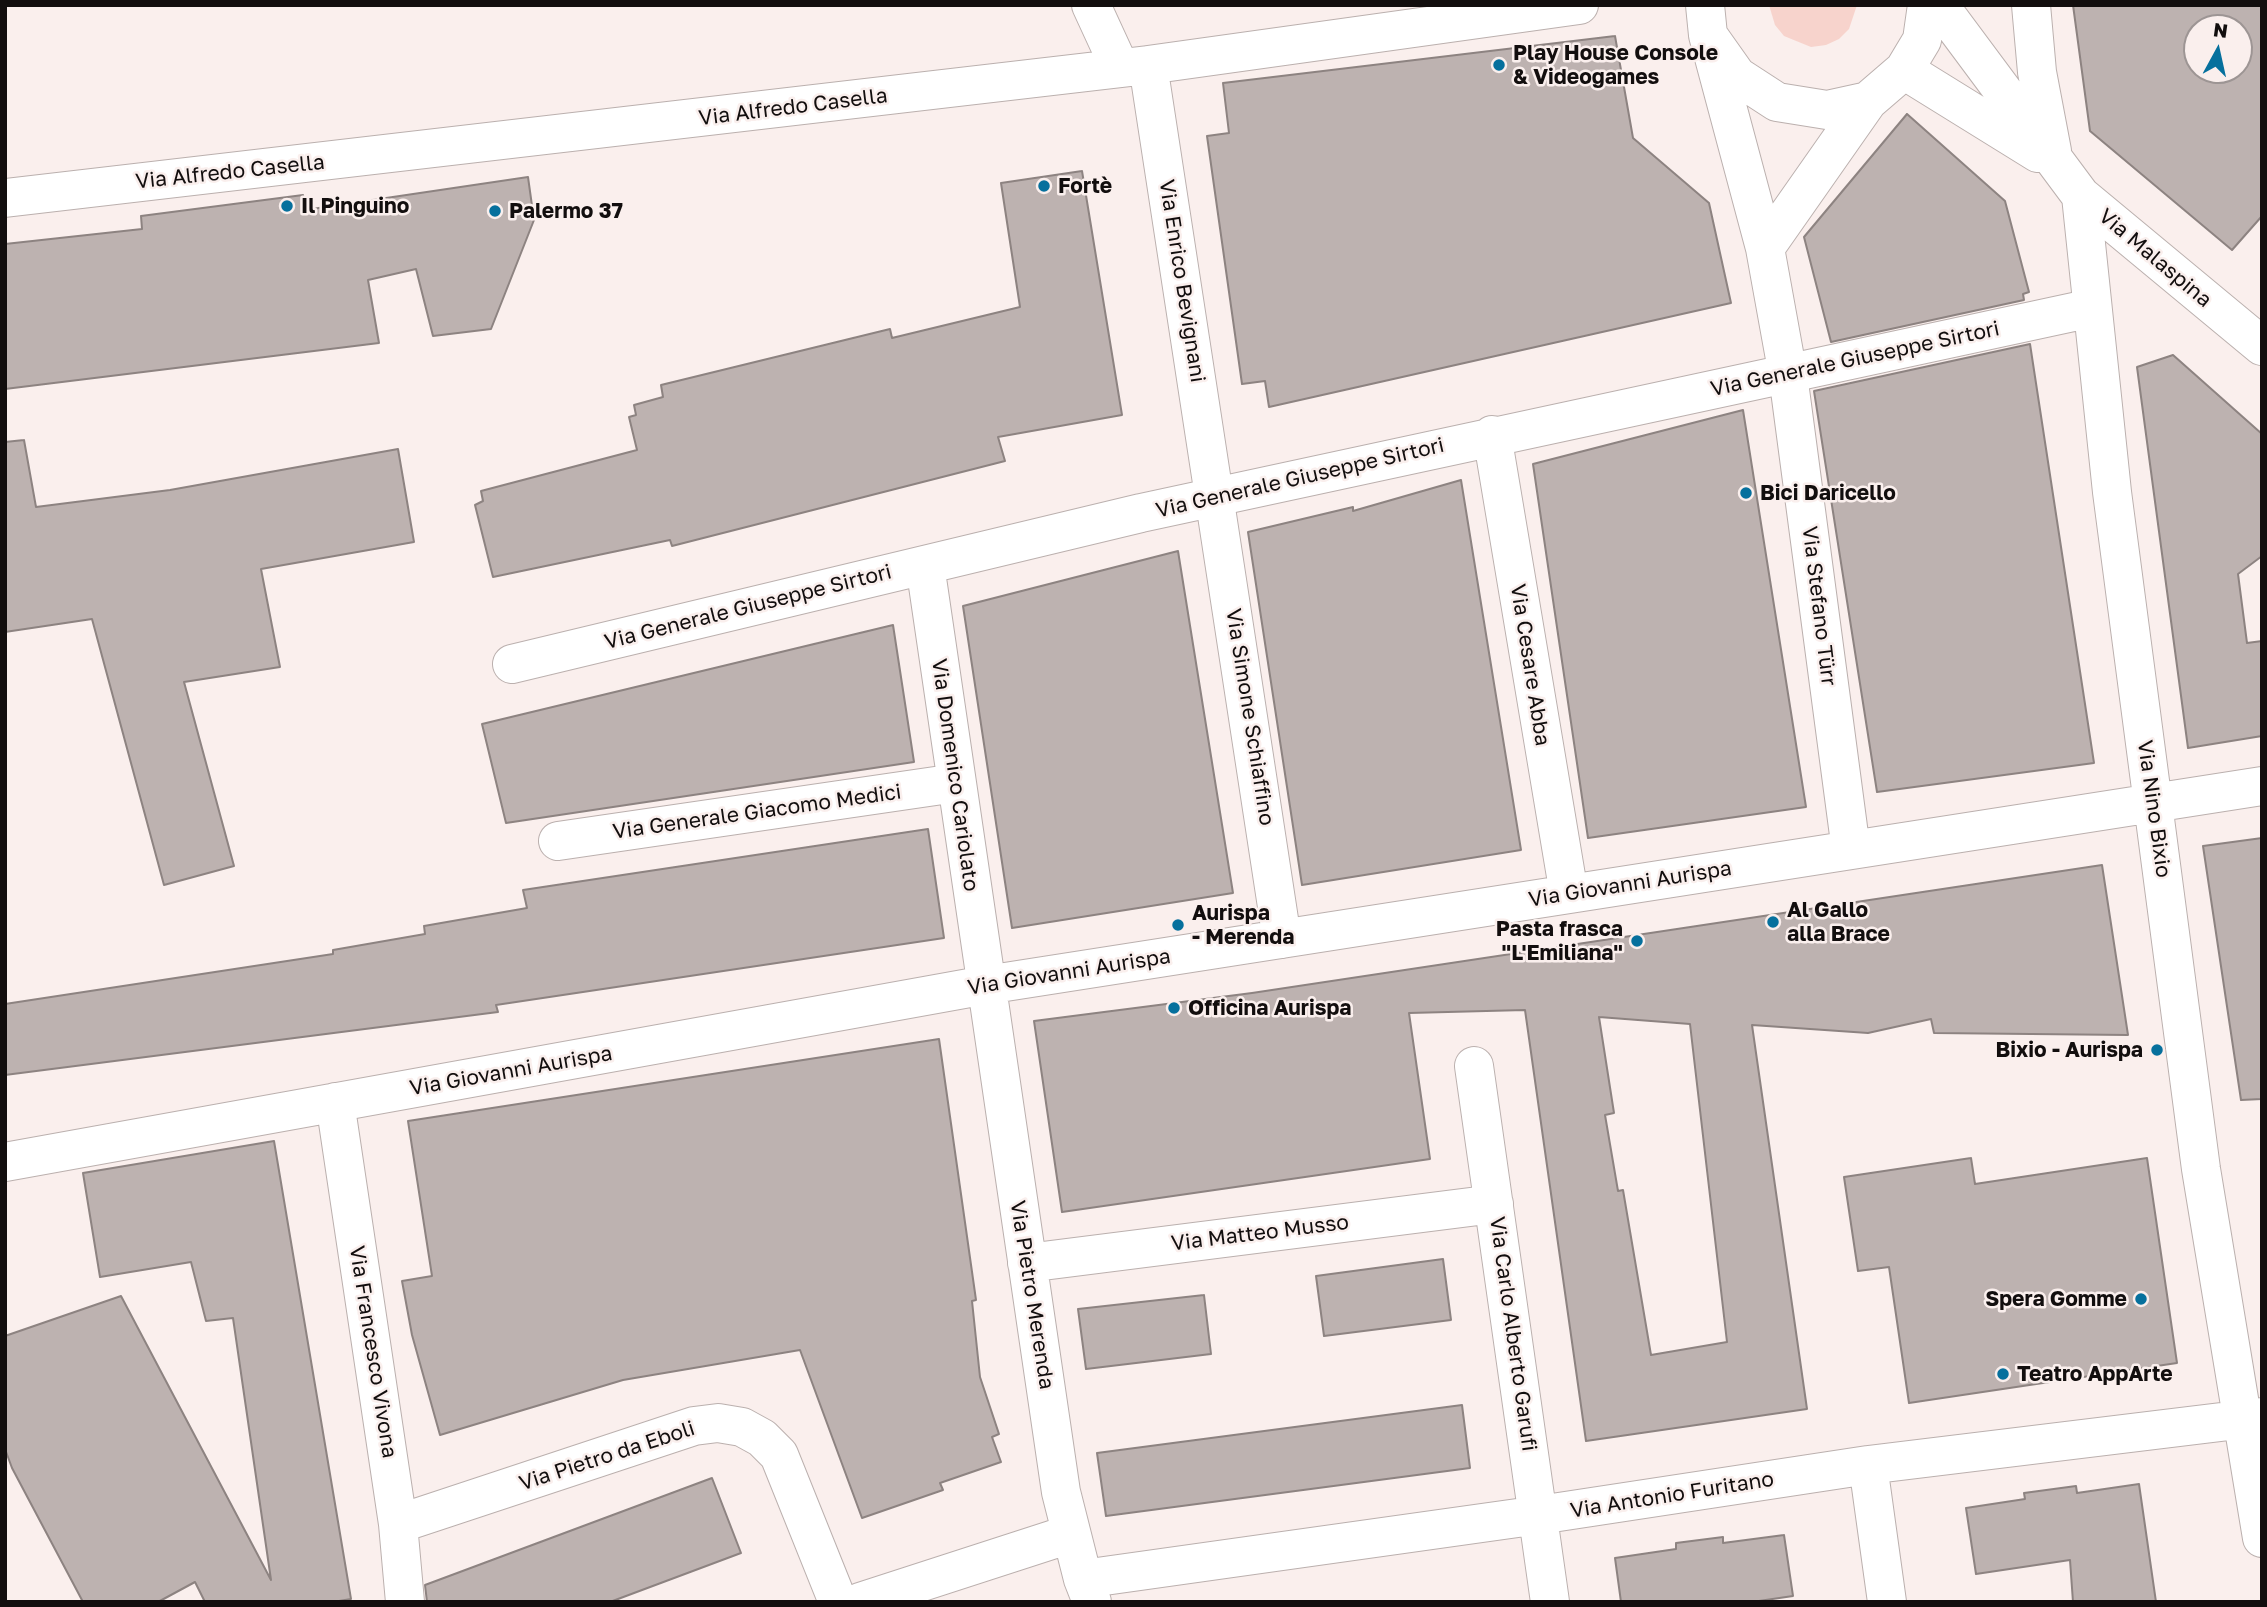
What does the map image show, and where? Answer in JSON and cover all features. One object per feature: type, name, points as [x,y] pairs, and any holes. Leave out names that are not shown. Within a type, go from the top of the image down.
[{"type":"street","name":"Via Enrico Bevignani","points":[[1091,5],[1134,66],[1216,496]]},
{"type":"street","name":"Via Alfredo Casella","points":[[5,198],[1134,66],[1579,5]]},
{"type":"street","points":[[1765,248],[1868,101],[1904,70],[1922,40],[1927,5]]},
{"type":"street","name":"Via Malaspina","points":[[1939,5],[2081,196],[2262,346]]},
{"type":"street","points":[[2031,5],[2037,72],[2054,163]]},
{"type":"street","points":[[1707,20],[1737,76],[1777,102],[1827,110],[1868,101]]},
{"type":"street","name":"Via Stefano Türr","points":[[1707,20],[1765,248],[1788,375],[1851,850]]},
{"type":"street","points":[[1904,70],[2054,163]]},
{"type":"street","name":"Via Nino Bixio","points":[[2081,196],[2112,492],[2201,1169],[2251,1419],[2262,1538]]},
{"type":"street","name":"Via Generale Giuseppe Sirtori","points":[[512,664],[1216,496],[2092,308]]},
{"type":"street","name":"Via Cesare Abba","points":[[1492,435],[1569,894]]},
{"type":"street","name":"Via Simone Schiaffino","points":[[1216,496],[1282,939]]},
{"type":"street","name":"Via Domenico Cariolato","points":[[925,565],[986,985]]},
{"type":"street","name":"Via Generale Giacomo Medici","points":[[558,841],[956,783]]},
{"type":"street","name":"Via Giovanni Aurispa","points":[[5,1161],[986,985],[2262,786]]},
{"type":"street","name":"Via Pietro Merenda","points":[[986,985],[1070,1534],[1087,1590]]},
{"type":"street","name":"Via Carlo Alberto Garufi","points":[[1474,1066],[1550,1602]]},
{"type":"street","name":"Via Francesco Vivona","points":[[335,1102],[398,1524],[405,1602]]},
{"type":"street","name":"Via Matteo Musso","points":[[1027,1263],[1494,1204]]},
{"type":"street","name":"Via Antonio Furitano","points":[[1087,1590],[1539,1515],[1868,1465],[2251,1419]]},
{"type":"street","name":"Via Pietro da Eboli","points":[[398,1524],[695,1426],[718,1423],[742,1427],[762,1438],[779,1455],[838,1602]]},
{"type":"street","points":[[1868,1465],[1887,1602]]},
{"type":"street","points":[[860,1602],[1070,1534]]},
{"type":"shaded area","points":[[1769,5],[1857,5],[1849,29],[1839,39],[1826,45],[1811,47],[1784,36],[1775,25]]},
{"type":"building","points":[[2073,5],[2262,5],[2262,216],[2232,250],[2090,131]]},
{"type":"building","points":[[1615,36],[1633,138],[1709,203],[1731,303],[1269,407],[1265,381],[1242,384],[1207,136],[1229,133],[1223,83]]},
{"type":"building","points":[[1907,114],[2005,201],[2029,292],[2023,294],[2024,300],[1831,342],[1804,237]]},
{"type":"building","points":[[1082,171],[1122,415],[998,437],[1005,461],[672,546],[670,540],[493,577],[475,505],[483,501],[481,491],[637,450],[629,417],[636,415],[634,405],[663,397],[661,385],[890,329],[892,338],[1020,307],[1001,183]]},
{"type":"building","points":[[528,177],[534,220],[491,329],[433,336],[416,269],[368,280],[379,343],[5,389],[5,244],[142,229],[141,216],[303,195],[305,210]]},
{"type":"building","points":[[2030,344],[2094,763],[1877,792],[1814,391]]},
{"type":"building","points":[[2173,355],[2262,434],[2262,556],[2238,574],[2247,643],[2262,641],[2262,736],[2188,748],[2137,367]]},
{"type":"building","points":[[1743,410],[1806,807],[1588,838],[1533,464]]},
{"type":"building","points":[[24,440],[36,507],[170,490],[398,449],[414,542],[261,569],[280,667],[184,682],[234,866],[164,885],[92,619],[5,632],[5,442]]},
{"type":"building","points":[[1461,480],[1521,850],[1302,885],[1248,532],[1353,507],[1353,511]]},
{"type":"building","points":[[1178,551],[1233,893],[1012,928],[963,606]]},
{"type":"building","points":[[893,625],[914,762],[506,823],[482,724]]},
{"type":"building","points":[[928,829],[944,938],[496,1005],[498,1012],[5,1075],[5,1004],[333,954],[333,950],[425,934],[424,926],[527,908],[523,890]]},
{"type":"building","points":[[2262,838],[2262,1099],[2241,1100],[2203,846]]},
{"type":"building","points":[[2102,865],[2128,1035],[1934,1033],[1931,1019],[1868,1033],[1752,1025],[1807,1409],[1586,1441],[1525,1010],[1409,1013],[1430,1159],[1062,1212],[1034,1021],[1252,993]],"holes":[[[1599,1017],[1690,1024],[1727,1342],[1651,1355],[1623,1190],[1618,1191],[1605,1115],[1614,1113]]]},
{"type":"building","points":[[939,1039],[976,1300],[972,1301],[980,1377],[999,1434],[992,1437],[1001,1462],[940,1483],[943,1490],[862,1518],[800,1350],[623,1380],[440,1435],[412,1335],[402,1281],[432,1276],[408,1121]]},
{"type":"building","points":[[274,1141],[351,1599],[333,1602],[205,1602],[195,1582],[158,1602],[83,1602],[12,1468],[5,1449],[5,1336],[121,1296],[271,1580],[233,1318],[206,1321],[191,1262],[100,1277],[83,1173]]},
{"type":"building","points":[[1971,1158],[1975,1184],[2147,1158],[2177,1363],[1909,1403],[1889,1267],[1858,1271],[1844,1177]]},
{"type":"building","points":[[1443,1259],[1451,1320],[1324,1336],[1316,1276]]},
{"type":"building","points":[[1204,1295],[1211,1354],[1086,1369],[1078,1309]]},
{"type":"building","points":[[1462,1405],[1470,1468],[1106,1516],[1097,1453]]},
{"type":"building","points":[[712,1478],[741,1553],[610,1602],[427,1602],[425,1585]]},
{"type":"building","points":[[2139,1484],[2156,1602],[2073,1602],[2070,1560],[1976,1574],[1966,1508],[2025,1499],[2024,1493],[2076,1486],[2077,1493]]},
{"type":"building","points":[[1784,1535],[1793,1596],[1752,1602],[1621,1602],[1615,1558],[1676,1549],[1676,1543],[1723,1537],[1723,1543]]},
{"type":"place","name":"Play House Console & Videogames","points":[[1499,65]]},
{"type":"place","name":"Fortè","points":[[1044,186]]},
{"type":"place","name":"Il Pinguino","points":[[287,206]]},
{"type":"place","name":"Palermo 37","points":[[495,211]]},
{"type":"place","name":"Bici Daricello","points":[[1746,493]]},
{"type":"place","name":"Al Gallo alla Brace","points":[[1773,922]]},
{"type":"place","name":"Aurispa - Merenda","points":[[1178,925]]},
{"type":"place","name":"Pasta frasca \"L'Emiliana\"","points":[[1637,941]]},
{"type":"place","name":"Officina Aurispa","points":[[1174,1008]]},
{"type":"place","name":"Bixio - Aurispa","points":[[2157,1050]]},
{"type":"place","name":"Spera Gomme","points":[[2141,1299]]},
{"type":"place","name":"Teatro AppArte","points":[[2003,1374]]}]
